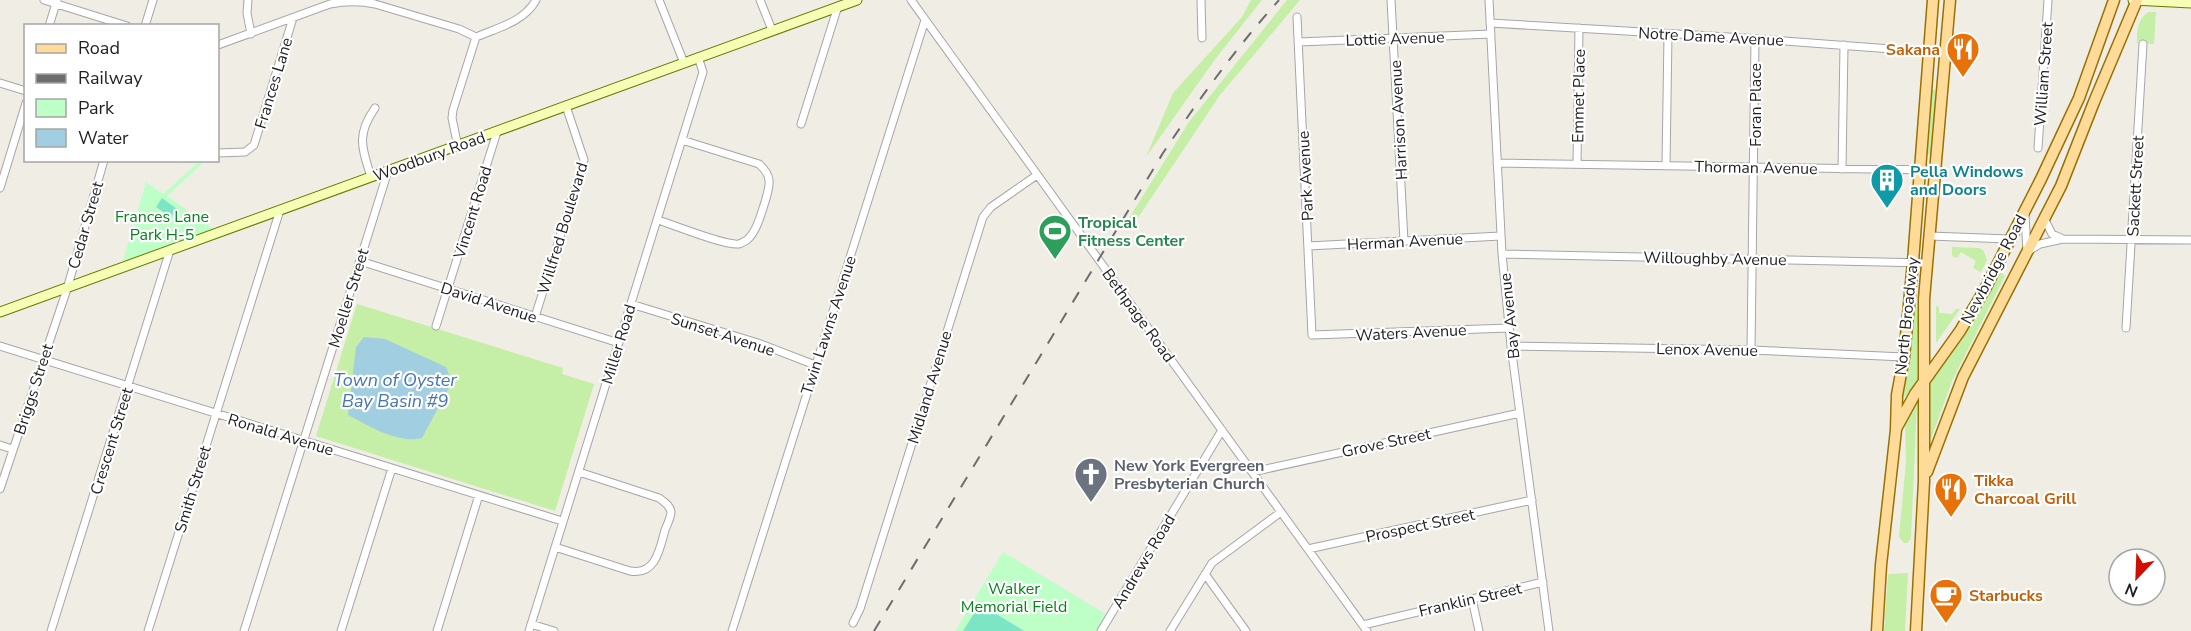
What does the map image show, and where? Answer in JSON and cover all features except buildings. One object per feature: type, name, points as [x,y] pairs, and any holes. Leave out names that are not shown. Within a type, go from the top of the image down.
[{"type":"main road","name":"Woodbury Road","points":[[0,312],[857,0]]},
{"type":"main road","name":"North Broadway","points":[[1877,631],[1881,565],[1896,430],[1897,395],[1904,357],[1913,262],[1931,52],[1933,0]]},
{"type":"main road","name":"North Broadway","points":[[1916,631],[1924,481],[1923,334],[1934,170],[1950,0]]},
{"type":"main road","name":"Newbridge Road","points":[[1896,430],[1906,408],[1960,331],[1984,289],[2079,98],[2114,0]]},
{"type":"main road","name":"Newbridge Road","points":[[1924,481],[1962,377],[2061,186],[2135,0]]},
{"type":"main road","points":[[2135,0],[2191,3]]},
{"type":"street","points":[[44,0],[121,24]]},
{"type":"street","points":[[146,24],[153,0]]},
{"type":"street","points":[[248,0],[247,13],[251,34]]},
{"type":"street","points":[[219,45],[330,4],[362,1],[459,29],[476,37],[514,21],[526,13],[536,0]]},
{"type":"street","points":[[659,0],[684,63]]},
{"type":"street","points":[[760,0],[772,30]]},
{"type":"street","name":"Bethpage Road","points":[[910,0],[1365,628]]},
{"type":"street","points":[[1201,0],[1202,38]]},
{"type":"street","name":"Harrison Avenue","points":[[1391,0],[1404,241]]},
{"type":"street","name":"Bay Avenue","points":[[1489,0],[1502,254],[1509,328],[1549,631]]},
{"type":"street","name":"William Street","points":[[2038,148],[2048,0]]},
{"type":"street","points":[[50,24],[56,2]]},
{"type":"street","points":[[801,124],[838,6]]},
{"type":"street","name":"Park Avenue","points":[[1297,17],[1312,336]]},
{"type":"street","name":"Frances Lane","points":[[219,153],[245,152],[254,145],[293,18]]},
{"type":"street","name":"Twin Lawns Avenue","points":[[732,631],[925,20]]},
{"type":"street","name":"Notre Dame Avenue","points":[[1490,23],[1931,52]]},
{"type":"street","name":"Emmet Place","points":[[1577,164],[1579,28]]},
{"type":"street","name":"Lottie Avenue","points":[[1299,42],[1491,34]]},
{"type":"street","points":[[1666,166],[1668,34]]},
{"type":"street","points":[[458,147],[452,118],[453,110],[476,37]]},
{"type":"street","name":"Foran Place","points":[[1751,350],[1755,39]]},
{"type":"street","name":"Sackett Street","points":[[2126,328],[2143,44]]},
{"type":"street","points":[[1842,169],[1844,45]]},
{"type":"street","name":"Miller Road","points":[[530,628],[703,72],[698,57]]},
{"type":"street","points":[[0,83],[24,89]]},
{"type":"street","name":"Willfred Boulevard","points":[[535,317],[584,160],[566,106]]},
{"type":"street","points":[[371,177],[361,136],[367,119],[375,108]]},
{"type":"street","points":[[0,188],[24,109]]},
{"type":"street","name":"Vincent Road","points":[[436,326],[497,132]]},
{"type":"street","points":[[658,220],[718,240],[738,244],[746,241],[754,232],[765,201],[770,179],[767,171],[759,164],[682,140]]},
{"type":"street","name":"Cedar Street","points":[[67,289],[103,162]]},
{"type":"street","name":"Thorman Avenue","points":[[1497,163],[1934,170]]},
{"type":"street","name":"Moeller Street","points":[[244,631],[388,171]]},
{"type":"street","name":"Midland Avenue","points":[[853,623],[860,609],[983,217],[991,207],[1037,175]]},
{"type":"street","name":"Smith Street","points":[[148,631],[280,210]]},
{"type":"street","points":[[2024,210],[2027,252],[2040,244],[2063,239],[2191,240]]},
{"type":"street","points":[[2044,218],[2052,234],[2063,239]]},
{"type":"street","name":"Herman Avenue","points":[[1308,246],[1501,236]]},
{"type":"street","points":[[1930,236],[2009,239]]},
{"type":"street","name":"Crescent Street","points":[[51,631],[170,250]]},
{"type":"street","name":"Willoughby Avenue","points":[[1502,254],[1927,263]]},
{"type":"street","name":"David Avenue","points":[[360,261],[619,343]]},
{"type":"street","name":"Briggs Street","points":[[0,489],[67,289]]},
{"type":"street","name":"Sunset Avenue","points":[[631,304],[758,343],[815,365]]},
{"type":"street","name":"Waters Avenue","points":[[1312,336],[1509,328]]},
{"type":"street","name":"Ronald Avenue","points":[[0,346],[562,521]]},
{"type":"street","name":"Lenox Avenue","points":[[1511,346],[1751,350],[1904,357]]},
{"type":"street","name":"Grove Street","points":[[1252,472],[1520,412]]},
{"type":"street","name":"Andrews Road","points":[[1101,631],[1222,430]]},
{"type":"street","points":[[0,446],[12,449]]},
{"type":"street","points":[[341,631],[392,468]]},
{"type":"street","points":[[555,547],[630,571],[641,572],[649,568],[656,560],[671,513],[668,504],[659,498],[579,472]]},
{"type":"street","points":[[437,631],[479,495]]},
{"type":"street","name":"Prospect Street","points":[[1308,549],[1532,500]]},
{"type":"street","points":[[1170,631],[1212,563],[1281,512]]},
{"type":"street","points":[[1205,574],[1246,631]]},
{"type":"street","name":"Franklin Street","points":[[1365,628],[1543,582]]},
{"type":"street","points":[[1472,599],[1479,631]]},
{"type":"street","points":[[530,628],[554,631]]},
{"type":"green space","points":[[1251,0],[1262,0],[1216,58],[1146,157],[1173,93],[1242,17]]},
{"type":"green space","points":[[1287,0],[1300,0],[1220,95],[1129,231],[1126,223],[1189,122]]},
{"type":"green space","points":[[2149,12],[2156,12],[2154,44],[2137,43],[2140,22]]},
{"type":"green space","points":[[1932,89],[1935,90],[1936,102],[1931,154],[1928,155],[1927,154]]},
{"type":"green space","name":"Frances Lane Park H-5","points":[[201,162],[202,164],[167,196],[219,233],[121,268],[146,182],[163,194]]},
{"type":"green space","points":[[162,198],[177,209],[171,217],[156,207]]},
{"type":"green space","points":[[1952,247],[1983,250],[1987,260],[1981,272],[1973,268],[1976,261],[1961,252],[1957,258],[1952,256]]},
{"type":"green space","points":[[2002,273],[2005,276],[1952,381],[1931,439],[1927,439],[1927,383],[1998,274]]},
{"type":"green space","points":[[1913,301],[1916,302],[1919,325],[1918,380],[1905,397],[1902,397]]},
{"type":"green space","points":[[357,304],[563,368],[562,374],[594,384],[555,511],[316,436]]},
{"type":"green space","points":[[1936,306],[1939,307],[1939,313],[1952,314],[1956,309],[1960,309],[1936,343]]},
{"type":"green space","points":[[1917,402],[1911,538],[1904,543],[1899,537],[1906,462],[1905,422]]},
{"type":"green space","name":"Walker Memorial Field","points":[[1003,552],[1109,616],[1100,631],[955,631]]},
{"type":"green space","points":[[1908,573],[1905,631],[1884,631],[1888,576],[1889,574]]},
{"type":"green space","points":[[980,604],[1024,631],[963,631]]},
{"type":"water","name":"Town of Oyster Bay Basin #9","points":[[364,337],[385,339],[446,367],[452,382],[422,438],[394,436],[374,429],[348,415],[356,347]]},
{"type":"railway","points":[[874,631],[1163,153],[1218,74],[1279,0]]},
{"type":"place","name":"Sakana","points":[[1963,78]]},
{"type":"place","name":"Pella Windows and Doors","points":[[1887,209]]},
{"type":"place","name":"Tropical Fitness Center","points":[[1055,260]]},
{"type":"place","name":"New York Evergreen Presbyterian Church","points":[[1091,503]]},
{"type":"place","name":"Tikka Charcoal Grill","points":[[1951,518]]},
{"type":"place","name":"Starbucks","points":[[1946,624]]}]
